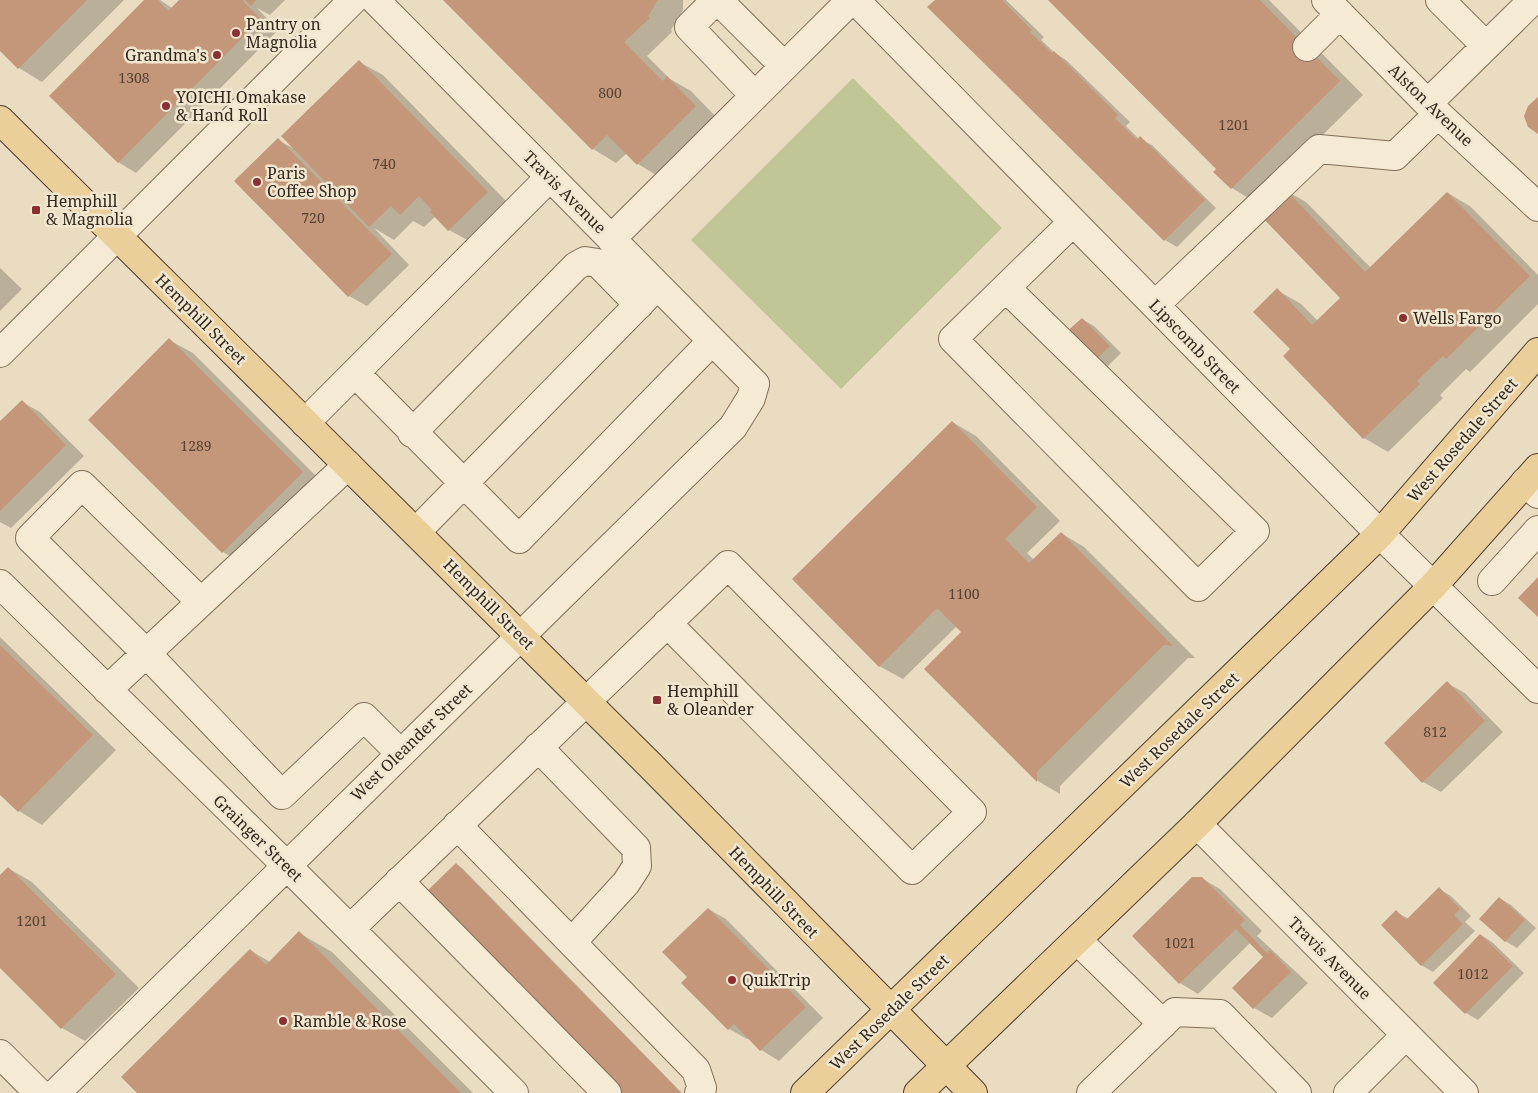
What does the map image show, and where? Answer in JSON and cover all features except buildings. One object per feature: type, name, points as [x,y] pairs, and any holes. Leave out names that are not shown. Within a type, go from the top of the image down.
[{"type":"main road","name":"Hemphill Street","points":[[0,120],[520,635],[973,1093]]},
{"type":"main road","name":"West Rosedale Street","points":[[805,1093],[1380,534],[1538,352]]},
{"type":"main road","points":[[918,1093],[1197,824],[1433,586],[1534,481]]},
{"type":"street","points":[[755,96],[689,27],[717,0],[784,66]]},
{"type":"street","points":[[611,238],[853,0]]},
{"type":"street","name":"Lipscomb Street","points":[[853,0],[1380,534],[1538,688]]},
{"type":"street","points":[[1440,0],[1486,46]]},
{"type":"street","points":[[0,353],[357,1]]},
{"type":"street","name":"Travis Avenue","points":[[357,1],[550,177],[611,238],[648,295],[712,341],[755,384]]},
{"type":"street","points":[[1155,305],[1319,148],[1395,156],[1433,108],[1525,3]]},
{"type":"street","points":[[1307,47],[1333,7]]},
{"type":"street","name":"Alston Avenue","points":[[1333,7],[1433,108],[1538,207]]},
{"type":"street","points":[[306,423],[550,177]]},
{"type":"street","points":[[1006,288],[1255,531],[1198,587],[953,339],[1074,222]]},
{"type":"street","points":[[412,433],[576,266],[585,261],[598,263],[648,295],[416,532]]},
{"type":"street","points":[[355,373],[462,484],[518,538],[712,341]]},
{"type":"street","name":"West Oleander Street","points":[[56,1093],[732,427],[751,398],[755,384]]},
{"type":"street","points":[[108,690],[348,465]]},
{"type":"street","points":[[202,602],[82,485],[30,538],[146,654],[282,795],[364,717],[400,753]]},
{"type":"street","points":[[1492,580],[1538,530]]},
{"type":"street","points":[[350,929],[457,825],[538,748],[586,701],[667,623],[728,565],[972,812],[912,870],[667,623]]},
{"type":"street","name":"Grainger Street","points":[[0,584],[286,865],[514,1093]]},
{"type":"street","points":[[538,748],[636,848],[637,866],[626,883],[572,942]]},
{"type":"street","name":"Travis Avenue","points":[[1197,824],[1464,1093]]},
{"type":"street","points":[[457,825],[696,1070],[702,1088],[699,1093]]},
{"type":"street","points":[[399,881],[606,1093]]},
{"type":"street","points":[[1077,940],[1163,1024]]},
{"type":"street","points":[[1091,1093],[1175,1012],[1220,1014],[1297,1093]]},
{"type":"street","points":[[1348,1093],[1406,1035]]},
{"type":"street","points":[[0,1054],[39,1093]]},
{"type":"green space","points":[[853,78],[1002,228],[841,389],[691,240]]},
{"type":"place","name":"Pantry on Magnolia","points":[[236,33]]},
{"type":"place","name":"Grandma's","points":[[217,55]]},
{"type":"place","name":"YOICHI Omakase & Hand Roll","points":[[166,106]]},
{"type":"place","name":"Paris Coffee Shop","points":[[257,182]]},
{"type":"place","name":"Hemphill & Magnolia","points":[[36,210]]},
{"type":"place","name":"Wells Fargo","points":[[1403,318]]},
{"type":"place","name":"Hemphill & Oleander","points":[[657,700]]},
{"type":"place","name":"QuikTrip","points":[[732,980]]},
{"type":"place","name":"Ramble & Rose","points":[[283,1021]]}]
